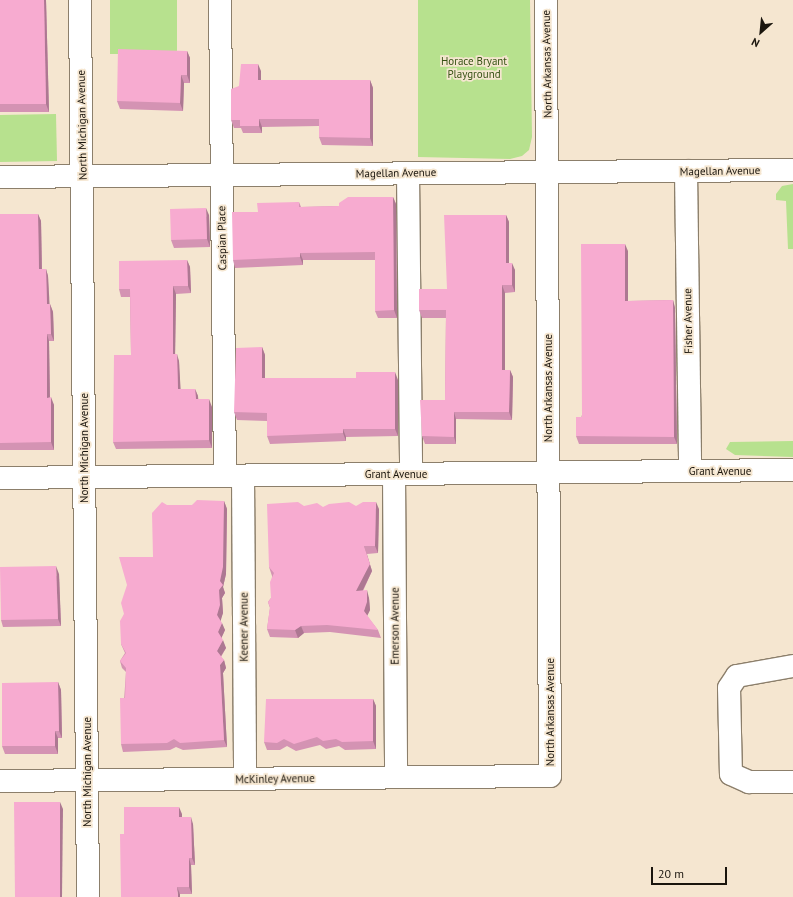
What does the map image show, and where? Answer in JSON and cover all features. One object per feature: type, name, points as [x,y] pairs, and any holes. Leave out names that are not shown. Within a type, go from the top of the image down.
[{"type":"street","name":"North Michigan Avenue","points":[[80,0],[88,897]]},
{"type":"street","name":"Caspian Place","points":[[220,0],[222,175],[234,476]]},
{"type":"street","name":"North Arkansas Avenue","points":[[546,0],[550,776]]},
{"type":"street","name":"Magellan Avenue","points":[[0,177],[793,170]]},
{"type":"street","name":"Fisher Avenue","points":[[686,171],[690,471]]},
{"type":"street","name":"Emerson Avenue","points":[[396,777],[408,173]]},
{"type":"street","name":"Grant Avenue","points":[[0,478],[793,470]]},
{"type":"street","name":"Keener Avenue","points":[[234,476],[245,779]]},
{"type":"street","points":[[793,666],[737,676],[729,688],[731,774],[749,782],[793,782]]},
{"type":"street","name":"McKinley Avenue","points":[[0,781],[550,776]]},
{"type":"green space","points":[[110,0],[177,0],[177,54],[110,54]]},
{"type":"green space","name":"Horace Bryant Playground","points":[[418,0],[530,0],[532,137],[529,150],[522,156],[510,159],[418,157]]},
{"type":"green space","points":[[56,114],[57,161],[0,162],[0,115]]},
{"type":"green space","points":[[793,184],[793,249],[788,249],[786,201],[776,200],[776,194],[782,186]]},
{"type":"green space","points":[[793,441],[793,457],[735,455],[726,449],[730,442]]},
{"type":"building","points":[[0,0],[44,0],[46,104],[0,104]]},
{"type":"building","points":[[118,49],[187,51],[187,75],[181,75],[180,103],[117,101]]},
{"type":"building","points":[[241,64],[258,64],[258,80],[370,80],[370,138],[319,137],[319,119],[259,119],[259,126],[240,126],[240,120],[231,120],[231,89],[239,86]]},
{"type":"building","points":[[348,197],[393,197],[394,310],[375,311],[375,252],[300,253],[300,257],[233,260],[232,212],[258,212],[257,203],[299,202],[299,207],[339,206],[339,203]]},
{"type":"building","points":[[206,208],[207,239],[171,240],[170,209]]},
{"type":"building","points":[[0,214],[38,214],[39,269],[46,269],[47,304],[50,304],[51,334],[47,334],[47,398],[51,397],[51,442],[0,443]]},
{"type":"building","points":[[444,215],[506,215],[506,263],[512,263],[512,285],[502,285],[502,370],[510,370],[509,412],[454,412],[454,437],[422,436],[420,400],[445,400],[446,310],[419,310],[419,289],[447,289]]},
{"type":"building","points":[[581,244],[625,244],[625,301],[673,300],[674,437],[576,436],[576,417],[582,417]]},
{"type":"building","points":[[187,260],[188,286],[173,286],[173,354],[177,354],[178,389],[195,389],[196,399],[209,399],[209,440],[113,442],[114,355],[131,355],[130,289],[119,289],[119,261]]},
{"type":"building","points":[[262,347],[262,378],[356,378],[356,372],[395,372],[395,429],[343,429],[343,433],[267,436],[267,413],[234,412],[236,348]]},
{"type":"building","points":[[197,500],[224,501],[223,567],[220,581],[223,585],[219,590],[220,605],[217,615],[222,623],[218,632],[223,640],[217,651],[224,660],[220,665],[224,740],[180,743],[174,739],[167,743],[121,744],[120,698],[125,698],[126,668],[120,661],[126,653],[121,644],[120,621],[124,614],[121,603],[127,585],[119,557],[153,557],[152,513],[162,502],[167,505],[192,505]]},
{"type":"building","points":[[298,502],[304,506],[317,503],[323,507],[329,504],[349,502],[356,506],[363,502],[376,502],[375,546],[364,546],[370,564],[356,591],[367,590],[367,602],[364,611],[378,630],[327,625],[301,626],[295,630],[267,629],[270,607],[268,602],[271,598],[270,582],[274,573],[269,567],[267,504]]},
{"type":"building","points":[[56,566],[58,619],[1,620],[0,567]]},
{"type":"building","points":[[58,682],[59,731],[55,731],[55,746],[2,746],[2,683]]},
{"type":"building","points":[[266,699],[373,699],[373,741],[342,742],[336,739],[323,741],[317,737],[294,744],[284,739],[277,743],[264,742]]},
{"type":"building","points":[[14,802],[60,802],[60,897],[15,897]]},
{"type":"building","points":[[124,807],[179,807],[179,817],[191,817],[192,858],[189,858],[189,887],[177,887],[178,897],[121,897],[120,834],[124,834]]}]
